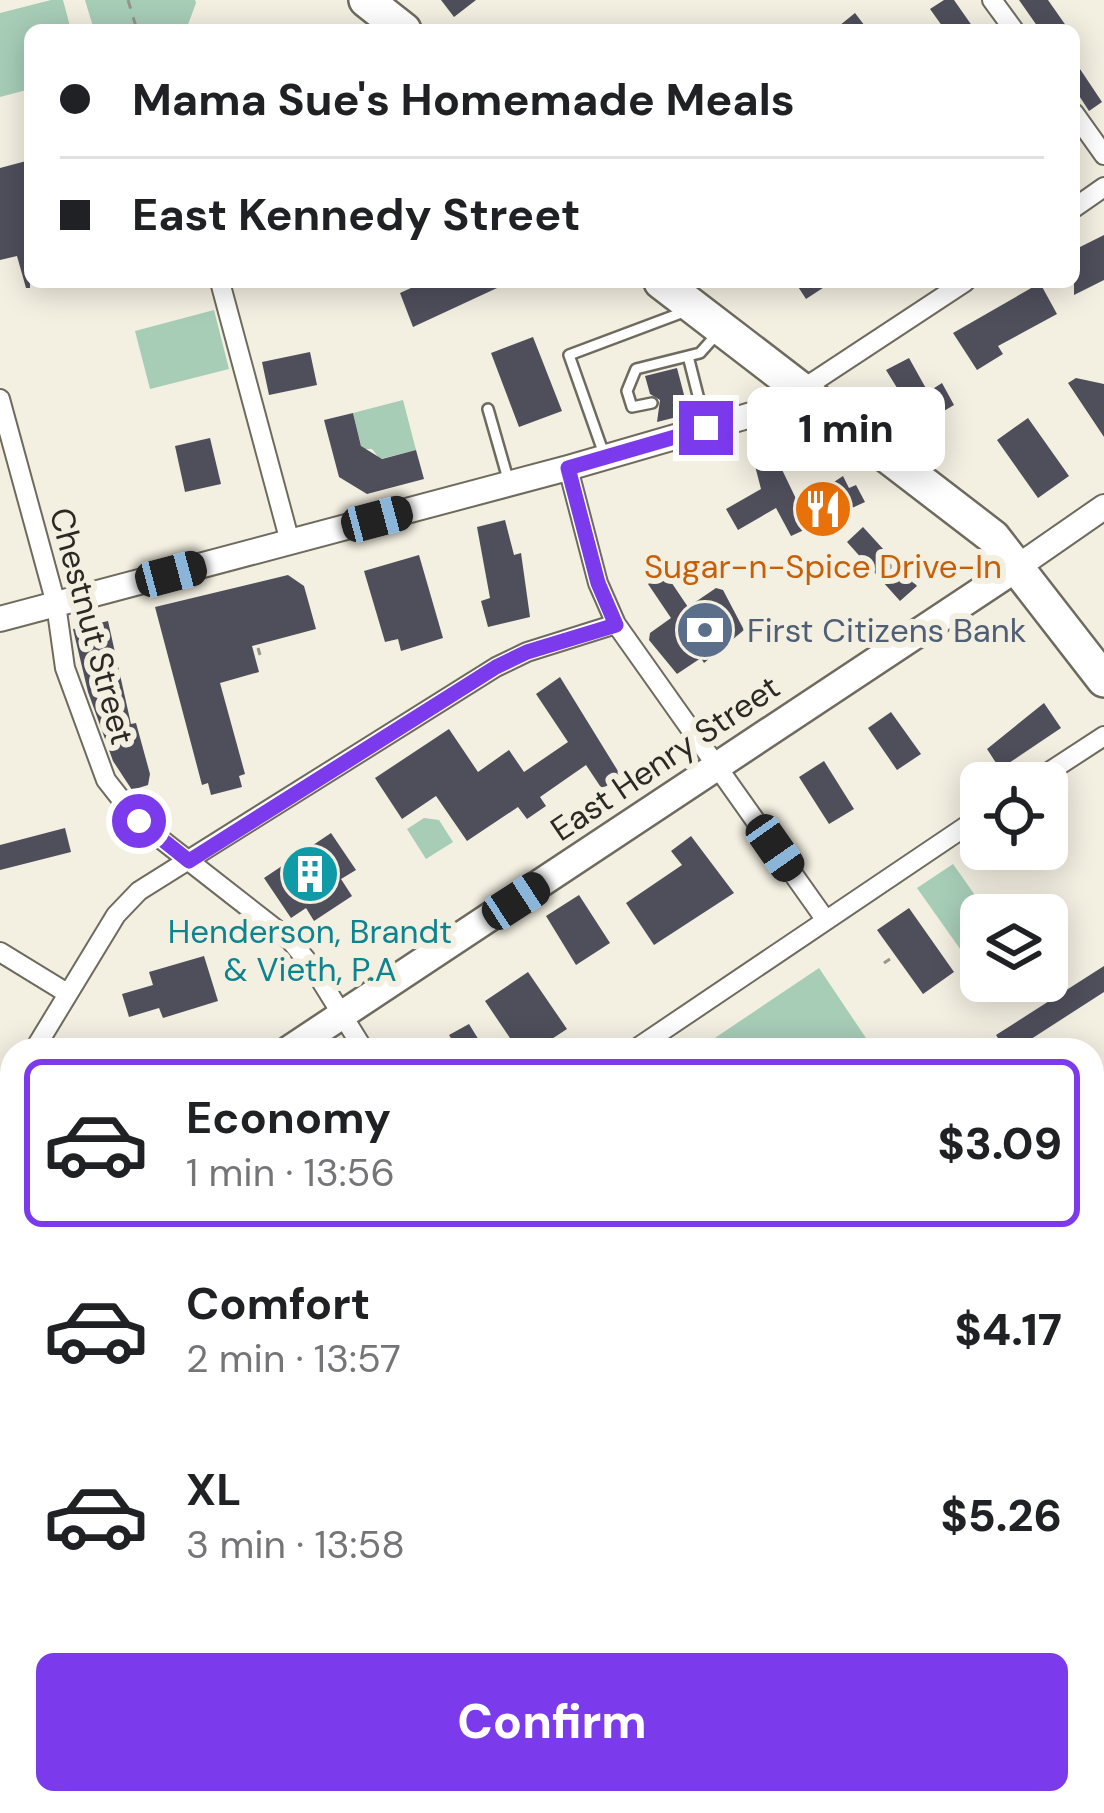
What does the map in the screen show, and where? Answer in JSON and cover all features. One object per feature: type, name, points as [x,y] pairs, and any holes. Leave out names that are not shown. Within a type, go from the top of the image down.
[{"type":"highway","points":[[366,0],[396,24]]},
{"type":"highway","points":[[669,288],[798,392],[994,537],[1104,680]]},
{"type":"main road","name":"East Henry Street","points":[[308,1038],[1019,566]]},
{"type":"street","points":[[1080,121],[1104,155]]},
{"type":"street","points":[[222,288],[290,542]]},
{"type":"street","points":[[0,619],[510,484],[765,410],[955,288]]},
{"type":"street","name":"Chestnut Street","points":[[0,399],[56,604],[65,668],[93,756],[130,812],[290,940],[357,1038]]},
{"type":"street","points":[[568,468],[598,583],[616,625],[825,919]]},
{"type":"street","points":[[1019,566],[1104,507]]},
{"type":"street","points":[[41,1038],[127,902],[496,667],[527,652],[616,625]]},
{"type":"street","points":[[1064,762],[1104,736]]},
{"type":"street","points":[[651,1038],[960,831]]},
{"type":"street","points":[[0,952],[68,993]]},
{"type":"lane","points":[[605,457],[569,355],[694,308]]},
{"type":"lane","points":[[652,403],[632,407],[627,391],[636,369],[700,353],[721,330]]},
{"type":"lane","points":[[688,356],[706,428]]},
{"type":"lane","points":[[684,395],[697,392]]},
{"type":"lane","points":[[488,409],[510,484]]},
{"type":"path","points":[[258,648],[260,655]]},
{"type":"path","points":[[884,963],[890,958]]},
{"type":"green space","points":[[63,0],[69,24],[24,24],[24,91],[0,97],[0,13]]},
{"type":"green space","points":[[85,0],[196,3],[188,24],[92,24]]},
{"type":"green space","points":[[214,310],[229,369],[150,389],[135,331]]},
{"type":"green space","points":[[403,400],[416,450],[380,459],[372,449],[362,449],[353,413]]},
{"type":"green space","points":[[424,818],[439,820],[453,842],[426,859],[407,829]]},
{"type":"green space","points":[[953,864],[974,894],[960,894],[960,949],[917,888]]},
{"type":"green space","points":[[819,968],[866,1038],[715,1038]]},
{"type":"building","points":[[441,0],[476,0],[454,17]]},
{"type":"building","points":[[954,0],[971,24],[941,24],[930,9]]},
{"type":"building","points":[[1019,0],[1048,0],[1065,24],[1036,24]]},
{"type":"building","points":[[855,13],[863,24],[841,24]]},
{"type":"building","points":[[1080,69],[1102,102],[1089,111],[1080,97]]},
{"type":"building","points":[[24,162],[24,281],[17,256],[0,260],[0,168]]},
{"type":"building","points":[[1104,235],[1104,280],[1074,295],[1074,288],[1080,288],[1080,247]]},
{"type":"building","points":[[411,288],[497,288],[413,327],[400,293]]},
{"type":"building","points":[[799,288],[823,288],[806,299]]},
{"type":"building","points":[[1031,288],[1043,288],[1057,314],[998,346],[1003,354],[977,370],[953,333]]},
{"type":"building","points":[[533,337],[562,411],[519,427],[491,353]]},
{"type":"building","points":[[310,352],[317,385],[269,395],[262,362]]},
{"type":"building","points":[[909,358],[928,392],[942,383],[954,405],[920,425],[886,370]]},
{"type":"building","points":[[677,368],[689,414],[657,422],[660,400],[650,394],[645,376]]},
{"type":"building","points":[[1076,378],[1104,384],[1104,437],[1068,383]]},
{"type":"building","points":[[353,413],[361,446],[382,459],[416,450],[424,479],[367,494],[339,477],[324,420]]},
{"type":"building","points":[[1028,418],[1069,476],[1038,498],[997,440]]},
{"type":"building","points":[[210,438],[221,484],[185,492],[175,446]]},
{"type":"building","points":[[774,453],[799,505],[843,476],[849,488],[856,485],[865,502],[791,536],[776,508],[738,530],[726,509],[761,489],[753,458]]},
{"type":"building","points":[[505,520],[514,555],[521,553],[530,617],[488,627],[481,601],[490,598],[477,527]]},
{"type":"building","points":[[863,527],[917,586],[900,601],[847,542]]},
{"type":"building","points":[[419,555],[443,638],[401,651],[398,639],[385,642],[364,571]]},
{"type":"building","points":[[665,573],[688,607],[716,588],[723,590],[744,630],[704,663],[701,658],[677,674],[649,640],[650,633],[671,618],[648,584]]},
{"type":"building","points":[[288,575],[304,586],[316,629],[252,646],[259,672],[220,683],[245,774],[239,776],[242,787],[211,795],[208,783],[202,785],[155,607]]},
{"type":"building","points":[[108,621],[131,724],[136,723],[150,774],[148,785],[132,790],[113,761],[88,692],[73,629]]},
{"type":"building","points":[[560,677],[621,776],[602,789],[586,765],[540,797],[546,806],[527,819],[518,807],[467,841],[436,796],[402,819],[375,778],[449,729],[478,772],[509,750],[524,772],[568,742],[536,694]]},
{"type":"building","points":[[1044,703],[1061,728],[1010,762],[995,762],[987,749]]},
{"type":"building","points":[[891,712],[921,754],[897,770],[868,728]]},
{"type":"building","points":[[824,761],[854,809],[829,824],[799,777]]},
{"type":"building","points":[[65,828],[71,852],[0,870],[0,845]]},
{"type":"building","name":"Henderson, Brandt & Vieth, P.A","points":[[331,833],[356,870],[341,879],[352,896],[314,921],[306,908],[291,918],[264,878]]},
{"type":"building","points":[[691,836],[734,893],[654,945],[626,903],[682,865],[671,851]]},
{"type":"building","points":[[579,895],[610,943],[576,965],[546,916]]},
{"type":"building","points":[[909,908],[954,972],[923,994],[877,930]]},
{"type":"building","points":[[204,956],[218,1001],[163,1018],[159,1008],[129,1017],[122,994],[153,985],[149,972]]},
{"type":"building","points":[[1104,966],[1104,992],[1033,1038],[996,1035],[1048,1002],[1068,1002],[1068,989]]},
{"type":"building","points":[[528,972],[567,1029],[553,1038],[510,1038],[485,1001]]},
{"type":"building","points":[[469,1024],[478,1038],[451,1038]]},
{"type":"place","name":"Sugar-n-Spice Drive-In","points":[[823,509]]},
{"type":"place","name":"First Citizens Bank","points":[[705,630]]},
{"type":"place","name":"Henderson, Brandt & Vieth, P.A","points":[[310,874]]},
{"type":"route","points":[[139,821],[189,861],[496,667],[527,652],[616,625],[598,583],[568,468],[706,428]]}]
